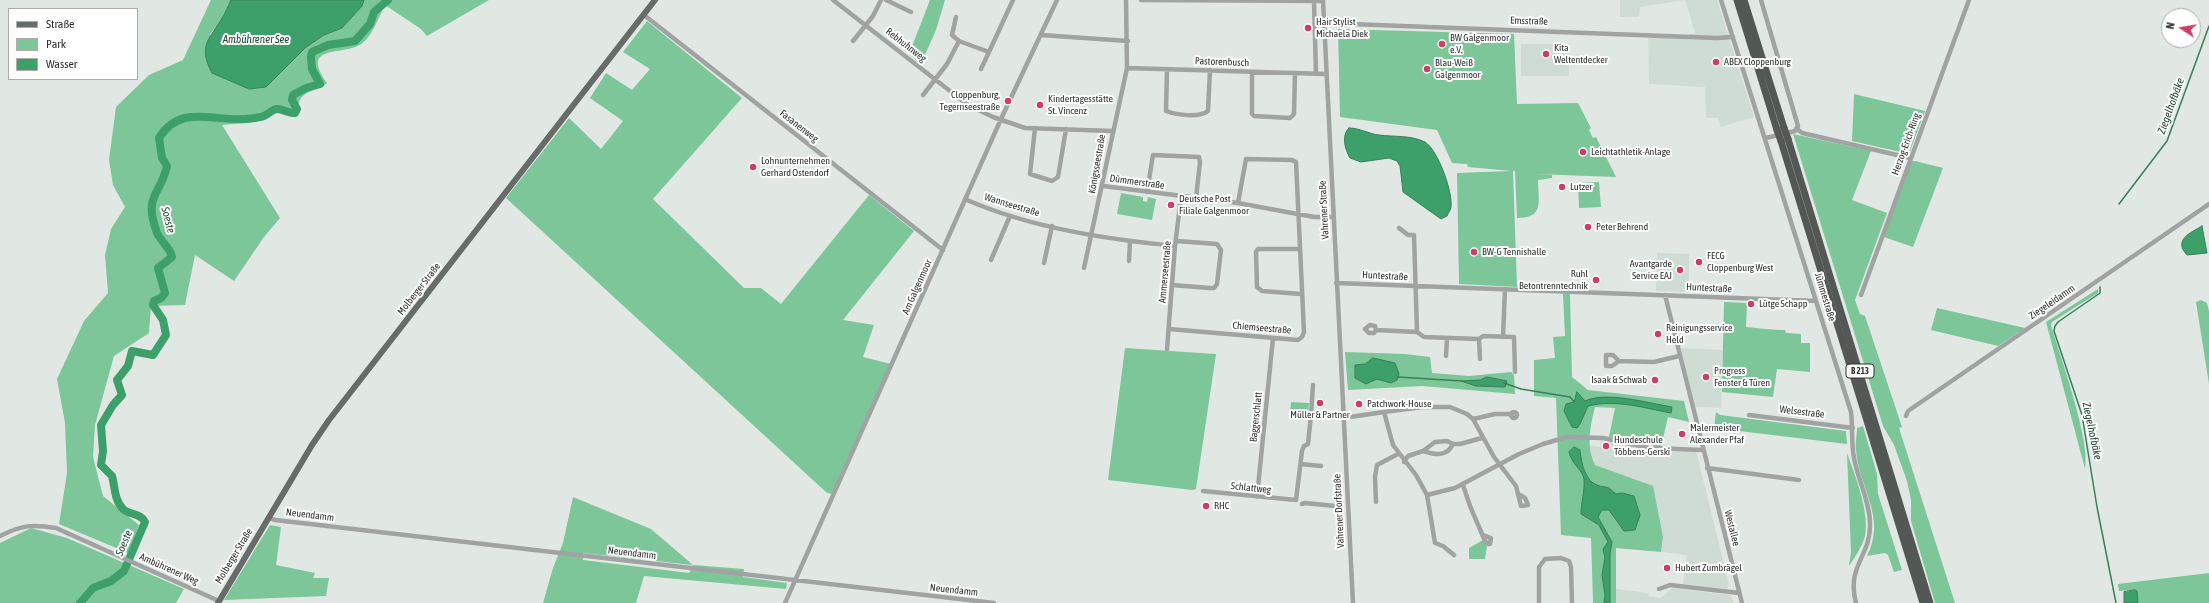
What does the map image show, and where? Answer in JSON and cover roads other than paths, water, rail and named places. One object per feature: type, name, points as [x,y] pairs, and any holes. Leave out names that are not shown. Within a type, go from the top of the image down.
[{"type":"highway","name":"B 213","points":[[1736,0],[1781,129]]},
{"type":"highway","name":"B 213","points":[[1744,0],[1784,140],[1923,603]]},
{"type":"highway","name":"B 213","points":[[1784,140],[1930,603]]},
{"type":"highway","points":[[1875,444],[1874,454],[1879,472]]},
{"type":"main road","name":"Molberger Straße","points":[[218,602],[329,420],[655,0]]},
{"type":"street","name":"Rebhuhnweg","points":[[833,0],[968,105],[1019,126],[1112,132]]},
{"type":"street","points":[[853,41],[866,26],[882,0]]},
{"type":"street","points":[[886,0],[911,12]]},
{"type":"street","points":[[981,69],[1013,0]]},
{"type":"street","name":"Am Galgenmoor","points":[[785,603],[943,250],[967,200],[1001,119],[1057,0]]},
{"type":"street","name":"Königsseestraße","points":[[1084,268],[1103,186],[1112,132],[1127,68],[1128,41],[1126,0]]},
{"type":"street","points":[[1141,0],[1323,1]]},
{"type":"street","name":"Jümmestraße","points":[[1721,0],[1766,138],[1851,412],[1853,428],[1853,457],[1869,513],[1870,523],[1867,544],[1857,564],[1852,580],[1856,603]]},
{"type":"street","points":[[1761,0],[1797,122],[1797,129]]},
{"type":"street","name":"Herzog-Erich-Ring","points":[[1861,295],[1969,0]]},
{"type":"street","name":"Vahrener Straße","points":[[1323,1],[1343,418]]},
{"type":"street","points":[[1314,2],[1316,74]]},
{"type":"street","name":"Fasanenweg","points":[[644,15],[943,250]]},
{"type":"street","points":[[956,17],[952,35],[958,41],[988,52]]},
{"type":"street","name":"Emsstraße","points":[[1324,23],[1717,38],[1733,37]]},
{"type":"street","points":[[1041,35],[1128,41]]},
{"type":"street","points":[[923,95],[947,64],[958,41]]},
{"type":"street","name":"Pastorenbusch","points":[[1127,68],[1326,74]]},
{"type":"street","points":[[1166,69],[1166,111],[1193,114],[1204,114],[1208,111],[1210,70]]},
{"type":"street","points":[[1252,72],[1252,114],[1254,116],[1290,118],[1294,114],[1295,73]]},
{"type":"street","points":[[1036,128],[1030,174],[1052,181],[1058,177],[1066,129]]},
{"type":"street","points":[[1766,138],[1797,129]]},
{"type":"street","points":[[1797,129],[1802,133],[1910,158]]},
{"type":"street","points":[[1147,192],[1153,155],[1192,156],[1199,157],[1200,162],[1196,198]]},
{"type":"street","name":"Chiemseestraße","points":[[1169,329],[1298,340],[1302,337],[1304,332],[1301,294],[1296,162],[1292,160],[1246,159],[1238,203]]},
{"type":"street","name":"Dümmerstraße","points":[[1103,186],[1238,203],[1298,215],[1334,217]]},
{"type":"street","name":"Ammerseestraße","points":[[1167,349],[1175,246],[1177,241],[1181,197]]},
{"type":"street","name":"Wannseestraße","points":[[967,200],[1010,216],[1092,235],[1175,246]]},
{"type":"street","name":"Ziegeleidamm","points":[[1906,416],[1908,411],[2209,204]]},
{"type":"street","points":[[990,260],[1010,216]]},
{"type":"street","points":[[1044,263],[1052,226]]},
{"type":"street","points":[[1399,228],[1408,235],[1414,235],[1417,332]]},
{"type":"street","points":[[1129,261],[1130,241]]},
{"type":"street","points":[[1172,285],[1214,288],[1217,284],[1221,250],[1217,244],[1177,241]]},
{"type":"street","points":[[1299,249],[1258,249],[1256,252],[1257,287],[1262,291],[1301,294]]},
{"type":"street","name":"Huntestraße","points":[[1336,284],[1816,301]]},
{"type":"street","points":[[1503,336],[1505,290]]},
{"type":"street","name":"Westallee","points":[[1665,295],[1679,356],[1742,603]]},
{"type":"street","points":[[1376,330],[1417,332],[1424,337],[1479,339],[1483,336],[1514,337],[1515,372]]},
{"type":"street","name":"Baggerschlatt","points":[[1257,497],[1273,338]]},
{"type":"street","points":[[1446,356],[1447,338]]},
{"type":"street","points":[[1479,339],[1480,359]]},
{"type":"street","points":[[1619,361],[1654,362],[1679,356]]},
{"type":"street","points":[[1312,385],[1308,444],[1302,451],[1301,464],[1321,466]]},
{"type":"street","points":[[1311,415],[1343,418],[1423,407],[1450,407],[1460,409],[1473,419],[1482,438],[1516,486],[1520,495]]},
{"type":"street","points":[[1384,412],[1388,434],[1398,454],[1416,475],[1427,495],[1435,543],[1443,546],[1454,555]]},
{"type":"street","points":[[1473,419],[1495,414],[1512,414]]},
{"type":"street","name":"Welsestraße","points":[[1749,415],[1853,428]]},
{"type":"street","name":"Vahrener Dorfstraße","points":[[1343,418],[1353,603]]},
{"type":"street","points":[[1427,495],[1464,484],[1500,464],[1543,444],[1559,439],[1584,436],[1615,440],[1649,448],[1703,450]]},
{"type":"street","points":[[1404,462],[1408,456],[1423,451],[1428,446],[1440,441],[1448,441],[1453,444],[1470,442],[1482,438]]},
{"type":"street","points":[[1423,451],[1440,454],[1449,450],[1453,444]]},
{"type":"street","points":[[1376,502],[1375,477],[1377,466],[1398,454]]},
{"type":"street","name":"Schlattweg","points":[[1203,492],[1296,500],[1301,464]]},
{"type":"street","points":[[1707,468],[1799,480]]},
{"type":"street","points":[[1464,484],[1470,506],[1483,535]]},
{"type":"street","points":[[1302,504],[1335,506]]},
{"type":"street","name":"Neuendamm","points":[[269,518],[290,522],[994,603]]},
{"type":"street","name":"Ambührener Weg","points":[[0,536],[16,528],[33,524],[56,528],[218,602]]},
{"type":"street","points":[[1539,603],[1539,567],[1545,559],[1561,558],[1568,561],[1571,567],[1572,603]]},
{"type":"street","points":[[1659,589],[1670,585],[1739,593]]},
{"type":"water","name":"Ambührener See","points":[[231,0],[364,0],[362,6],[342,28],[324,35],[305,48],[266,87],[249,89],[212,73],[206,57],[206,45]]},
{"type":"water","points":[[1349,128],[1379,135],[1414,138],[1425,142],[1430,146],[1444,172],[1450,192],[1451,209],[1447,216],[1441,219],[1403,192],[1400,166],[1397,161],[1389,158],[1361,162],[1350,158],[1345,147],[1344,139]]},
{"type":"water","points":[[2202,226],[2207,253],[2187,255],[2183,250],[2182,241],[2188,234]]},
{"type":"water","points":[[1373,358],[1395,363],[1399,374],[1397,380],[1391,383],[1377,379],[1366,384],[1355,378],[1355,365],[1365,364]]},
{"type":"water","points":[[1487,377],[1507,381],[1505,387],[1476,386],[1461,381],[1480,380]]},
{"type":"water","points":[[1577,392],[1585,401],[1594,398],[1615,397],[1672,407],[1671,413],[1630,405],[1609,403],[1598,404],[1588,406],[1577,428],[1572,427],[1564,411],[1566,404],[1574,402]]},
{"type":"water","points":[[1574,447],[1580,450],[1584,470],[1589,480],[1597,485],[1608,488],[1616,494],[1622,493],[1634,496],[1640,515],[1635,530],[1624,531],[1609,510],[1602,510],[1598,517],[1612,542],[1610,554],[1610,603],[1604,603],[1605,595],[1602,575],[1605,558],[1603,549],[1608,542],[1599,525],[1581,514],[1584,479],[1570,456],[1569,452]]},
{"type":"water","points":[[2137,591],[2138,603],[2124,603],[2124,592]]},
{"type":"waterway","name":"Soeste","points":[[80,603],[93,588],[111,581],[124,571],[145,522],[141,517],[123,509],[116,497],[112,476],[101,465],[103,451],[101,425],[113,405],[122,395],[117,380],[128,366],[132,351],[153,355],[166,335],[163,320],[153,305],[154,301],[161,298],[165,293],[158,268],[172,257],[171,253],[157,233],[153,220],[152,203],[161,184],[167,166],[162,158],[159,138],[168,127],[177,121],[188,117],[199,116],[246,119],[262,117],[277,109],[295,113],[297,109],[292,100],[293,95],[306,88],[320,84],[312,69],[312,52],[328,45],[355,41],[370,24],[374,12],[388,0]]},
{"type":"waterway","name":"Ziegelhofbäke","points":[[2119,204],[2167,141],[2209,26]]},
{"type":"waterway","name":"Ziegelhofbäke","points":[[2100,287],[2100,293],[2058,322],[2054,331],[2082,415],[2097,507],[2116,603]]},
{"type":"waterway","points":[[1398,377],[1462,381]]},
{"type":"waterway","points":[[1504,383],[1521,389],[1570,397],[1574,402]]},
{"type":"place","name":"Hair Stylist Michaela Diek","points":[[1308,28]]},
{"type":"place","name":"BW Galgenmoor e.V.","points":[[1442,44]]},
{"type":"place","name":"Kita Weltentdecker","points":[[1546,54]]},
{"type":"place","name":"ABEX Cloppenburg","points":[[1716,62]]},
{"type":"place","name":"Blau-Weiß Galgenmoor","points":[[1427,69]]},
{"type":"place","name":"Cloppenburg, Tegernseestraße","points":[[1008,101]]},
{"type":"place","name":"Kindertagesstätte St. Vincenz","points":[[1040,105]]},
{"type":"place","name":"Leichtathletik-Anlage","points":[[1583,152]]},
{"type":"place","name":"Lohnunternehmen Gerhard Ostendorf","points":[[753,167]]},
{"type":"place","name":"Lutzer","points":[[1562,187]]},
{"type":"place","name":"Deutsche Post Filiale Galgenmoor","points":[[1171,205]]},
{"type":"place","name":"Peter Behrend","points":[[1588,227]]},
{"type":"place","name":"BW-G Tennishalle","points":[[1474,252]]},
{"type":"place","name":"FECG Cloppenburg West","points":[[1699,262]]},
{"type":"place","name":"Avantgarde Service EAJ","points":[[1680,270]]},
{"type":"place","name":"Ruhl Betontrenntechnik","points":[[1596,280]]},
{"type":"place","name":"Lütge Schapp","points":[[1751,304]]},
{"type":"place","name":"Reinigungsservice Held","points":[[1658,334]]},
{"type":"place","name":"Progress Fenster & Türen","points":[[1706,377]]},
{"type":"place","name":"Isaak & Schwab","points":[[1655,380]]},
{"type":"place","name":"Müller & Partner","points":[[1320,403]]},
{"type":"place","name":"Patchwork-House","points":[[1359,404]]},
{"type":"place","name":"Malermeister Alexander Pfaf","points":[[1682,434]]},
{"type":"place","name":"Hundeschule Többens-Gerski","points":[[1606,446]]},
{"type":"place","name":"RHC","points":[[1206,506]]},
{"type":"place","name":"Hubert Zumbrägel","points":[[1667,568]]}]
